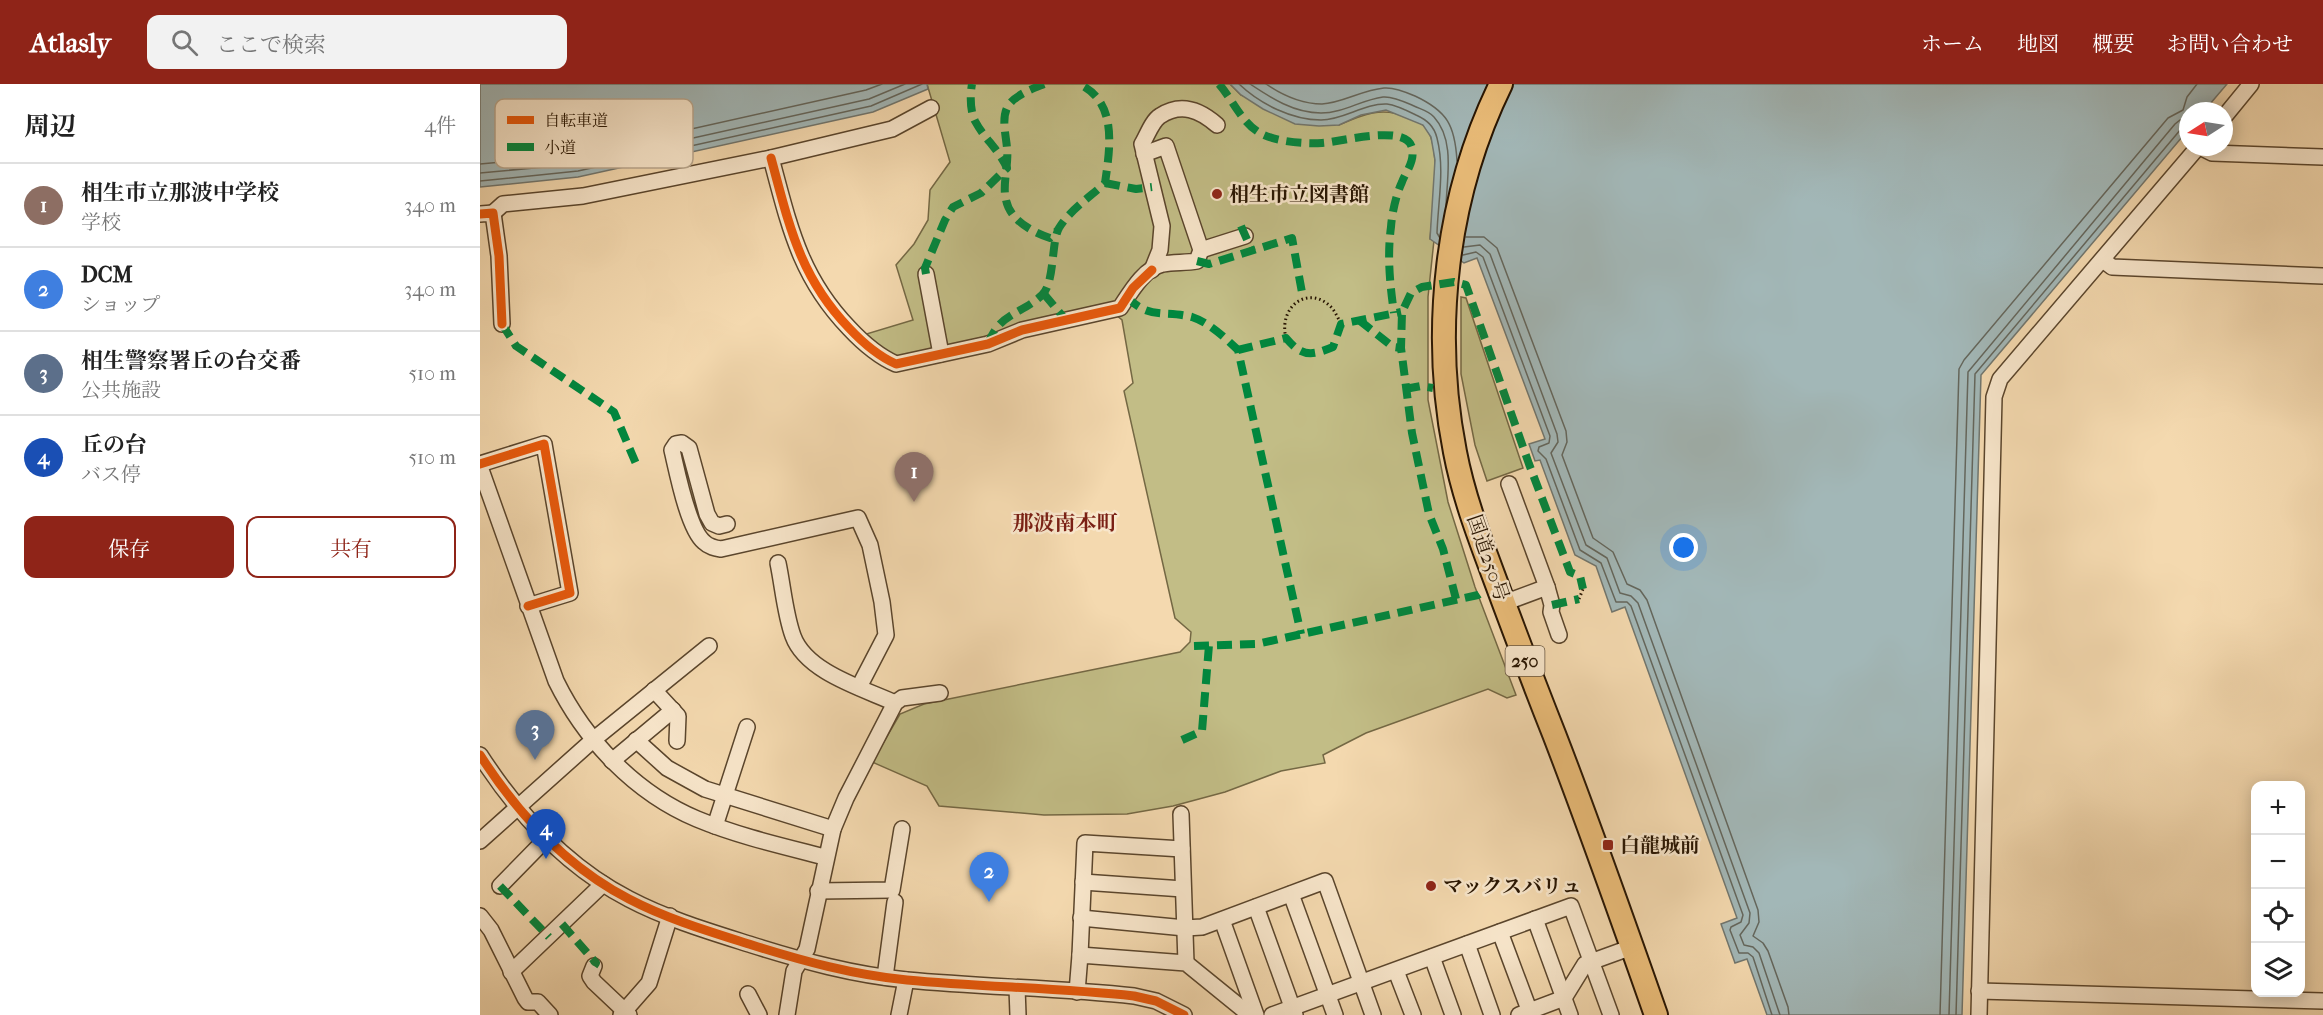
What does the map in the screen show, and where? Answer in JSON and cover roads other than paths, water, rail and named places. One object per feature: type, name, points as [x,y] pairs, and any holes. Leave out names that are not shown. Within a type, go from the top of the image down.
[{"type":"highway","name":"国道250号","points":[[1501,84],[1485,119],[1462,190],[1449,258],[1446,296],[1446,391],[1455,454],[1476,528],[1571,778],[1656,1015]]},
{"type":"street","points":[[2233,106],[2252,84]]},
{"type":"street","points":[[502,324],[499,256],[487,214],[504,204],[583,196],[771,158],[892,129],[931,108]]},
{"type":"street","points":[[1152,270],[1160,250],[1161,226],[1142,144],[1159,117],[1167,113],[1190,108],[1204,114],[1217,125]]},
{"type":"street","points":[[771,158],[800,256],[822,298],[858,338],[882,358],[896,364],[988,344],[1022,330],[1120,308],[1133,288],[1152,270],[1163,264],[1197,261],[1201,250],[1166,146],[1144,154]]},
{"type":"street","points":[[2233,154],[2323,157]]},
{"type":"street","points":[[1978,1015],[1994,397],[2000,379],[2191,156]]},
{"type":"street","points":[[1201,250],[1245,236]]},
{"type":"street","points":[[2103,260],[2112,267],[2323,276]]},
{"type":"street","points":[[926,274],[941,354]]},
{"type":"street","points":[[727,524],[719,526],[712,524],[688,448],[682,443],[675,444],[672,450],[693,526],[702,541],[712,547],[721,549],[858,518],[870,545],[886,634],[859,687]]},
{"type":"street","points":[[528,606],[570,593],[544,444],[480,466],[528,606],[556,681],[573,713],[593,740],[612,760],[642,786],[682,812],[715,825],[825,857]]},
{"type":"street","points":[[1509,484],[1547,587],[1552,605],[1551,612],[1559,635]]},
{"type":"street","points":[[778,563],[793,636],[802,654],[826,672],[895,704]]},
{"type":"street","points":[[1504,603],[1547,587]]},
{"type":"street","points":[[480,841],[593,740],[709,646]]},
{"type":"street","points":[[654,690],[678,716],[677,741]]},
{"type":"street","points":[[787,1015],[794,971],[807,949],[825,857],[833,829],[846,798],[895,704],[902,698],[940,693]]},
{"type":"street","points":[[612,760],[673,710]]},
{"type":"street","points":[[715,825],[747,727]]},
{"type":"street","points":[[636,740],[677,774],[705,789],[833,829]]},
{"type":"street","points":[[480,755],[517,806],[546,839],[569,860],[628,899],[707,930],[800,960],[840,970],[906,980],[1134,996],[1156,1002],[1184,1015]]},
{"type":"street","points":[[1181,814],[1186,963]]},
{"type":"street","points":[[818,891],[892,890],[902,829]]},
{"type":"street","points":[[500,886],[546,839]]},
{"type":"street","points":[[1077,992],[1085,843],[1182,849]]},
{"type":"street","points":[[1082,918],[1185,928],[1202,927],[1325,881],[1373,1015]]},
{"type":"street","points":[[1083,882],[1184,889]]},
{"type":"street","points":[[511,972],[603,884]]},
{"type":"street","points":[[1291,894],[1335,1015]]},
{"type":"street","points":[[885,977],[895,902]]},
{"type":"street","points":[[1272,1015],[1294,1011],[1328,995],[1570,906],[1611,1015]]},
{"type":"street","points":[[1256,907],[1294,1011]]},
{"type":"street","points":[[480,916],[491,930],[525,998],[528,1002],[538,1002],[550,1015]]},
{"type":"street","points":[[594,966],[590,976],[625,1014],[649,982],[670,916]]},
{"type":"street","points":[[1535,919],[1570,1015]]},
{"type":"street","points":[[1222,920],[1256,1015]]},
{"type":"street","points":[[1500,932],[1526,1014],[1564,998],[1584,964],[1632,947]]},
{"type":"street","points":[[1467,944],[1492,1015]]},
{"type":"street","points":[[1080,955],[1186,963],[1250,1015]]},
{"type":"street","points":[[1432,957],[1453,1015]]},
{"type":"street","points":[[1396,970],[1413,1015]]},
{"type":"street","points":[[899,1015],[906,980]]},
{"type":"street","points":[[1017,988],[1018,1015]]},
{"type":"street","points":[[1979,991],[2323,1001]]},
{"type":"street","points":[[748,994],[759,1015]]},
{"type":"water","points":[[480,84],[927,84],[928,89],[873,112],[693,152],[693,99],[495,99],[495,168],[619,168],[578,177],[480,187]]},
{"type":"water","points":[[1230,84],[2227,84],[2212,102],[2179,102],[2179,141],[1981,375],[1962,1015],[1767,1015],[1747,959],[1735,963],[1721,924],[1737,918],[1625,607],[1612,612],[1596,566],[1575,555],[1540,460],[1535,461],[1529,444],[1545,439],[1477,258],[1464,263],[1430,239],[1435,160],[1431,137],[1423,125],[1386,110],[1361,115],[1339,125],[1295,124],[1263,109],[1241,95]]},
{"type":"place","name":"相生市立図書館","points":[[1217,194]]},
{"type":"place","name":"相生市立那波中学校","points":[[914,502]]},
{"type":"place","name":"相生警察署丘の台交番","points":[[535,760]]},
{"type":"place","name":"白龍城前","points":[[1608,845]]},
{"type":"place","name":"丘の台","points":[[546,859]]},
{"type":"place","name":"マックスバリュ","points":[[1431,886]]},
{"type":"place","name":"DCM","points":[[989,902]]},
{"type":"district","name":"那波南本町","points":[[1065,523]]}]
